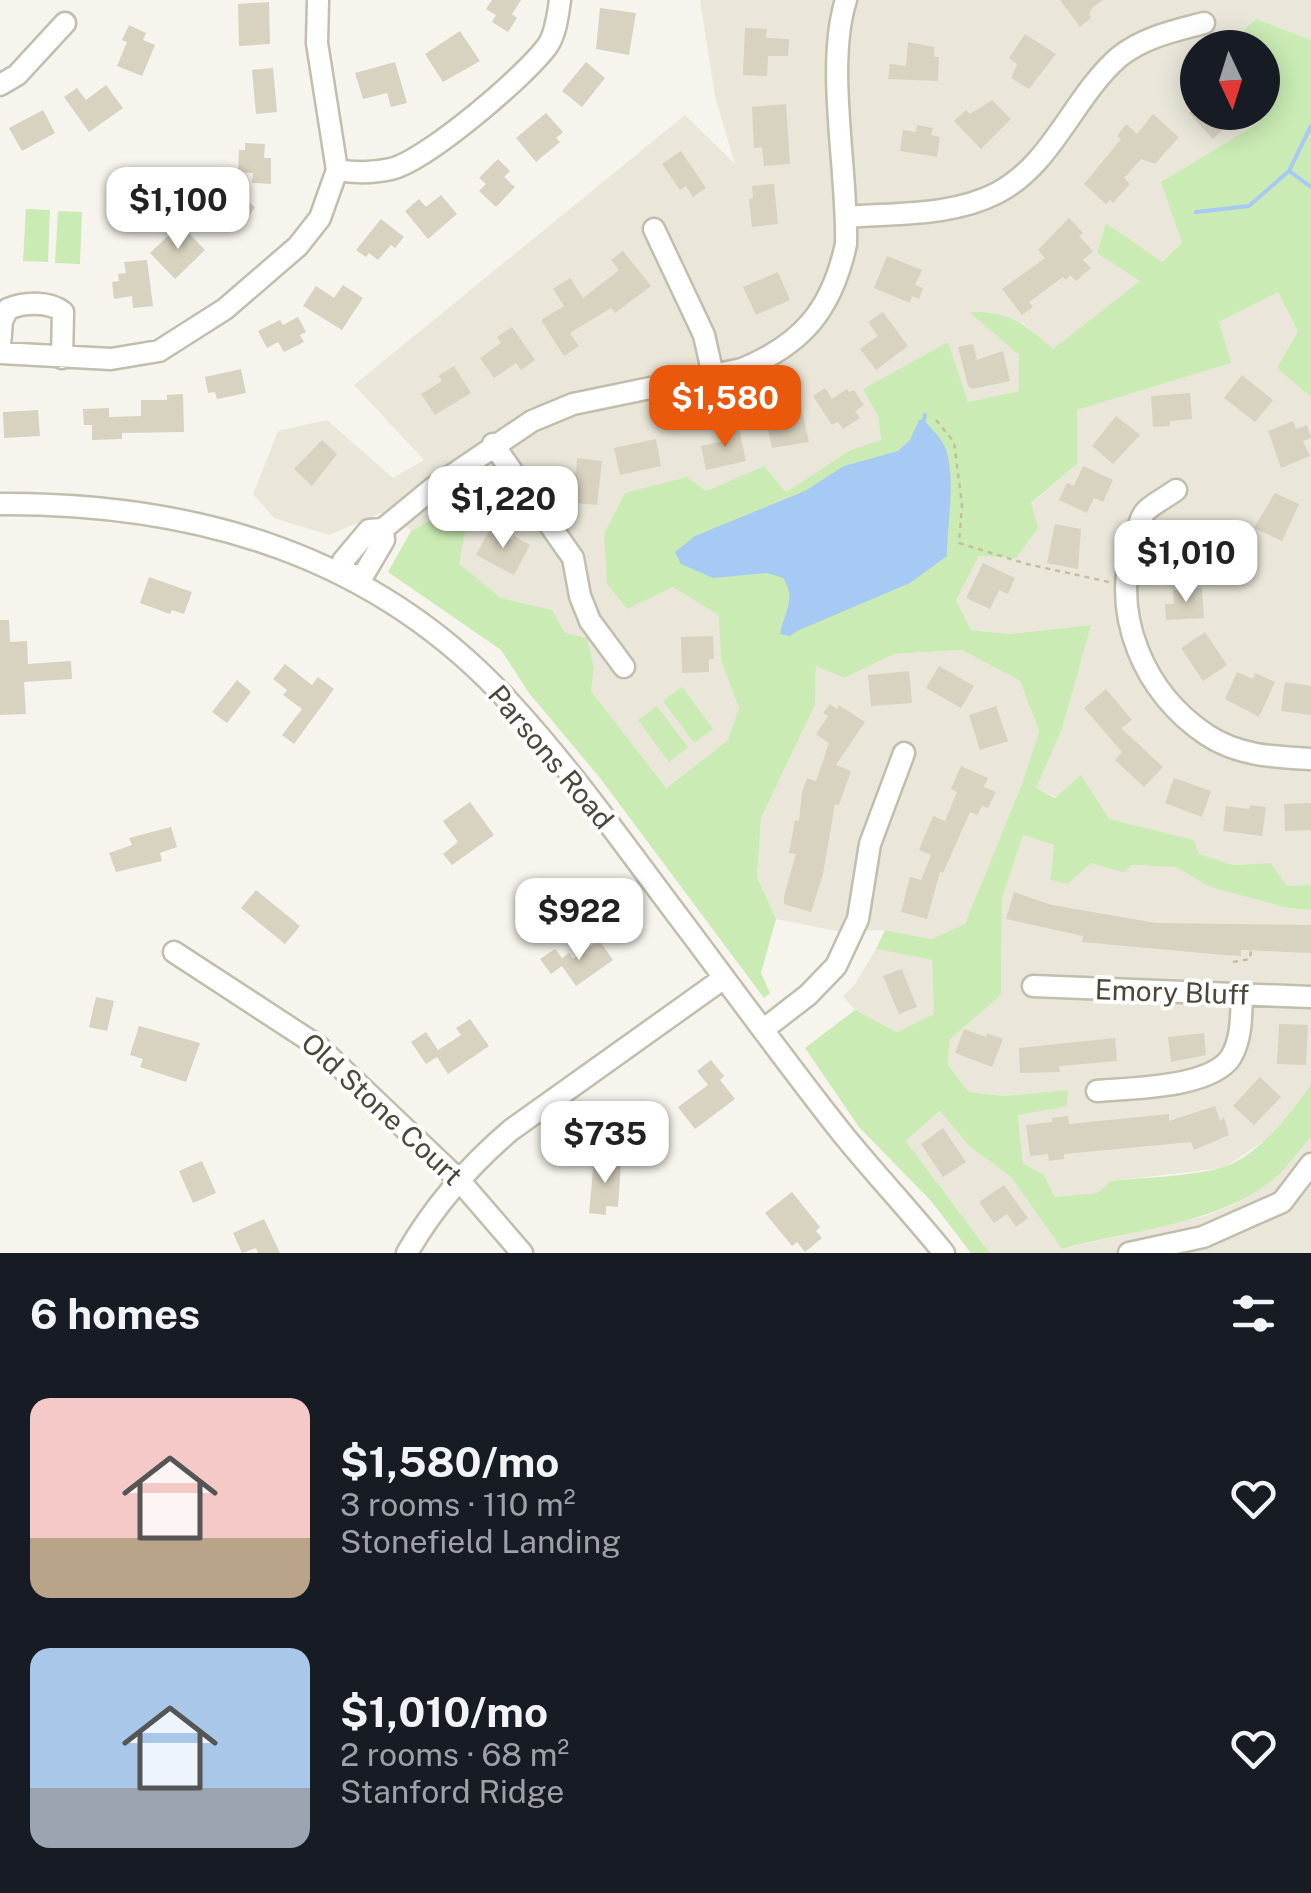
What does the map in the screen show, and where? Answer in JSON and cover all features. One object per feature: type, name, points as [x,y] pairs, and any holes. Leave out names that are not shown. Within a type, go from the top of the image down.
[{"type":"street","points":[[62,358],[62,312],[55,306],[34,304],[8,309],[2,321],[0,350],[62,358],[111,359],[159,351],[225,309],[298,246],[320,218],[337,170],[317,43],[318,0]]},
{"type":"street","points":[[337,170],[355,173],[394,168],[424,152],[486,104],[550,42],[560,0]]},
{"type":"street","points":[[346,576],[364,574],[384,540],[383,528],[493,444],[532,421],[573,404],[742,369],[792,342],[812,322],[840,272],[846,244],[838,68],[839,32],[846,0]]},
{"type":"street","points":[[0,85],[17,75],[65,23]]},
{"type":"street","points":[[847,216],[952,208],[998,192],[1038,162],[1097,80],[1119,58],[1156,36],[1204,23]]},
{"type":"street","points":[[654,229],[704,336],[713,375]]},
{"type":"street","points":[[493,444],[573,558],[590,622],[624,667]]},
{"type":"street","points":[[1176,490],[1144,513],[1126,566],[1125,585],[1135,646],[1147,675],[1208,736],[1255,756],[1311,759]]},
{"type":"street","name":"Parsons Road","points":[[0,504],[93,506],[197,522],[244,534],[346,576],[432,632],[511,703],[553,752],[842,1133],[944,1253]]},
{"type":"street","points":[[764,1028],[808,995],[836,966],[858,919],[870,844],[904,753]]},
{"type":"street","name":"Old Stone Court","points":[[174,952],[318,1046],[459,1180],[522,1253]]},
{"type":"street","points":[[407,1253],[459,1180],[511,1130],[724,978]]},
{"type":"street","name":"Emory Bluff","points":[[1033,986],[1311,997]]},
{"type":"street","points":[[1097,1091],[1145,1088],[1200,1077],[1221,1068],[1232,1056],[1240,1035],[1242,996]]},
{"type":"street","points":[[1129,1253],[1206,1245],[1282,1202],[1311,1164]]},
{"type":"path","points":[[936,420],[954,442],[962,505],[959,543],[1042,568],[1125,585]]},
{"type":"path","points":[[1232,962],[1250,959],[1251,950]]},
{"type":"shaded area","points":[[700,0],[1311,0],[1311,40],[1256,19],[1244,30],[1180,30],[1180,130],[1247,130],[1161,182],[1183,243],[1161,262],[1107,224],[1141,281],[1053,350],[1023,323],[971,313],[1019,355],[1019,391],[968,402],[947,342],[878,416],[881,440],[850,450],[786,492],[764,466],[706,491],[673,586],[720,615],[721,661],[739,708],[728,740],[665,788],[591,691],[594,668],[551,610],[501,598],[458,564],[465,527],[458,505],[411,531],[386,511],[329,535],[274,518],[253,494],[278,431],[327,420],[393,478],[424,460],[354,385],[685,115],[735,164],[715,96]]},
{"type":"shaded area","points":[[1278,291],[1298,331],[1278,368],[1311,397],[1311,885],[1287,886],[1271,863],[1233,865],[1199,854],[1193,840],[1108,819],[1035,788],[1062,729],[1090,625],[1009,634],[971,630],[956,600],[979,556],[1077,464],[1077,410],[1230,363],[1219,322]]},
{"type":"shaded area","points":[[962,650],[1020,681],[1039,731],[1022,784],[965,925],[931,939],[885,930],[837,931],[776,919],[757,877],[761,818],[815,705],[816,666],[844,678],[894,654]]},
{"type":"shaded area","points":[[1023,835],[1054,845],[1050,879],[1068,883],[1091,863],[1124,873],[1132,865],[1177,867],[1210,887],[1287,908],[1311,910],[1311,1084],[1268,1138],[1224,1168],[1111,1181],[1097,1193],[1055,1197],[1044,1175],[1023,1163],[1018,1114],[1066,1106],[1067,1091],[1004,1096],[969,1092],[948,1065],[949,1040],[1001,995],[1002,899]]},
{"type":"shaded area","points":[[876,949],[932,960],[935,1014],[897,1032],[855,1010],[843,996]]},
{"type":"shaded area","points":[[941,1111],[970,1147],[1010,1176],[1062,1249],[1205,1216],[1235,1204],[1275,1178],[1311,1137],[1311,1253],[990,1253],[906,1141]]},
{"type":"green space","points":[[1256,19],[1311,40],[1311,397],[1277,368],[1298,331],[1278,292],[1219,322],[1231,363],[1077,410],[1077,464],[1031,503],[1038,528],[1016,558],[979,556],[956,600],[971,630],[1009,634],[1091,625],[1062,729],[1036,788],[1055,798],[1081,775],[1109,819],[1194,840],[1199,854],[1233,865],[1271,863],[1287,886],[1311,885],[1311,910],[1287,908],[1210,887],[1176,867],[1132,865],[1124,873],[1091,863],[1068,884],[1050,880],[1054,845],[1023,835],[1002,899],[1001,995],[949,1040],[948,1065],[969,1092],[1004,1096],[1068,1090],[1067,1106],[1018,1115],[1023,1163],[1044,1175],[1055,1197],[1097,1193],[1111,1181],[1194,1173],[1234,1163],[1272,1134],[1311,1084],[1311,1137],[1275,1178],[1229,1206],[1174,1224],[1062,1249],[1010,1176],[970,1147],[940,1111],[906,1141],[990,1253],[971,1253],[931,1201],[859,1127],[805,1048],[855,1010],[897,1032],[934,1014],[932,960],[876,949],[885,930],[931,939],[965,924],[1022,784],[1039,731],[1020,681],[962,650],[894,654],[844,678],[816,666],[815,705],[761,818],[757,877],[776,919],[761,973],[770,993],[764,998],[600,778],[529,693],[501,650],[388,572],[411,531],[458,505],[501,501],[510,523],[466,527],[459,564],[501,598],[552,610],[565,633],[587,638],[594,668],[591,691],[666,788],[728,740],[739,708],[721,661],[719,615],[673,587],[627,609],[607,584],[604,534],[625,493],[687,477],[706,491],[764,466],[786,492],[850,450],[881,440],[878,416],[863,389],[948,342],[968,402],[1019,391],[1019,355],[969,312],[1016,320],[1053,349],[1140,281],[1097,253],[1106,223],[1162,262],[1182,243],[1161,182],[1247,130],[1280,130],[1280,30],[1244,30]]},
{"type":"green space","points":[[26,209],[50,210],[48,262],[23,261]]},
{"type":"green space","points":[[58,211],[82,212],[80,264],[55,263]]},
{"type":"green space","points":[[682,687],[713,729],[694,743],[663,701]]},
{"type":"green space","points":[[657,706],[688,747],[669,762],[638,720]]},
{"type":"water","points":[[919,420],[924,420],[937,435],[948,456],[947,556],[910,583],[790,636],[780,634],[789,599],[783,578],[767,573],[713,578],[681,564],[675,552],[695,536],[805,491],[844,466],[898,451],[910,440]]},
{"type":"building","points":[[492,0],[521,0],[512,14],[517,18],[508,32],[492,22],[496,15],[486,9]]},
{"type":"building","points":[[1060,0],[1103,0],[1093,7],[1091,18],[1080,27]]},
{"type":"building","points":[[269,2],[270,44],[239,46],[238,4]]},
{"type":"building","points":[[600,8],[636,13],[629,55],[596,49]]},
{"type":"building","points":[[129,25],[146,33],[143,40],[155,45],[142,76],[117,66]]},
{"type":"building","points":[[745,28],[767,29],[766,38],[789,39],[788,56],[768,56],[767,76],[743,75]]},
{"type":"building","points":[[460,31],[480,61],[443,82],[425,54]]},
{"type":"building","points":[[1025,34],[1056,54],[1029,89],[1011,78],[1017,64],[1009,58]]},
{"type":"building","points":[[908,42],[934,47],[934,57],[939,57],[938,81],[888,79],[890,64],[906,66]]},
{"type":"building","points":[[395,62],[407,103],[391,107],[387,93],[363,99],[355,73]]},
{"type":"building","points":[[586,62],[605,78],[582,107],[562,91]]},
{"type":"building","points":[[273,68],[277,112],[256,114],[252,70]]},
{"type":"building","points":[[106,85],[123,108],[89,132],[64,97],[77,88],[86,100]]},
{"type":"building","points":[[992,100],[1011,119],[981,149],[954,121],[966,110],[970,114]]},
{"type":"building","points":[[786,104],[790,164],[764,166],[762,147],[754,148],[752,107]]},
{"type":"building","points":[[43,110],[55,133],[22,151],[9,128]]},
{"type":"building","points":[[546,113],[563,132],[556,138],[560,142],[536,162],[516,138]]},
{"type":"building","points":[[1153,114],[1179,137],[1155,164],[1141,159],[1124,178],[1130,184],[1113,203],[1110,200],[1106,204],[1084,184],[1121,139],[1117,136],[1126,124],[1137,134]]},
{"type":"building","points":[[917,125],[933,128],[931,135],[940,137],[937,157],[900,151],[903,130],[916,132]]},
{"type":"building","points":[[1205,130],[1222,130],[1213,139]]},
{"type":"building","points":[[245,143],[265,144],[264,158],[271,158],[271,184],[252,183],[253,173],[238,172],[239,150],[245,150]]},
{"type":"building","points":[[681,151],[706,188],[693,197],[686,186],[680,190],[662,164]]},
{"type":"building","points":[[498,159],[510,171],[504,177],[515,187],[496,207],[479,191],[486,184],[479,178]]},
{"type":"building","points":[[221,182],[255,207],[246,220],[233,211],[219,231],[197,215]]},
{"type":"building","points":[[774,184],[778,224],[752,227],[752,186]]},
{"type":"building","points":[[441,195],[457,214],[428,239],[405,211],[419,199],[426,207]]},
{"type":"building","points":[[1069,218],[1093,251],[1083,260],[1091,268],[1076,281],[1070,275],[1066,280],[1063,277],[1029,302],[1033,307],[1022,315],[1002,289],[1045,258],[1038,250]]},
{"type":"building","points":[[381,219],[404,237],[378,260],[356,250]]},
{"type":"building","points":[[183,227],[205,250],[175,279],[150,253],[173,231],[176,234]]},
{"type":"building","points":[[623,251],[651,286],[615,313],[611,308],[570,333],[579,346],[564,356],[541,320],[564,306],[553,289],[570,278],[583,298],[619,270],[611,260]]},
{"type":"building","points":[[887,256],[922,270],[915,285],[923,288],[919,299],[912,296],[910,303],[874,288]]},
{"type":"building","points":[[147,260],[153,306],[133,308],[132,296],[114,299],[112,282],[119,281],[118,274],[126,273],[124,262]]},
{"type":"building","points":[[778,272],[790,300],[756,315],[743,287]]},
{"type":"building","points":[[343,285],[363,298],[342,330],[303,306],[316,286],[334,298]]},
{"type":"building","points":[[883,312],[908,346],[876,370],[860,349],[878,336],[868,322]]},
{"type":"building","points":[[298,317],[306,332],[300,335],[304,342],[284,352],[278,342],[267,348],[258,331],[280,320],[283,325]]},
{"type":"building","points":[[512,327],[535,360],[521,370],[516,363],[494,378],[480,358],[501,343],[497,337]]},
{"type":"building","points":[[973,344],[977,360],[1003,351],[1010,381],[972,389],[968,386],[958,347]]},
{"type":"building","points":[[454,366],[471,393],[435,415],[421,394],[442,381],[438,376]]},
{"type":"building","points":[[241,369],[246,393],[217,399],[215,392],[208,393],[205,377]]},
{"type":"building","points":[[1242,375],[1273,400],[1255,422],[1224,398]]},
{"type":"building","points":[[825,388],[832,399],[847,389],[854,390],[864,405],[855,411],[860,418],[843,429],[838,422],[832,425],[813,396]]},
{"type":"building","points":[[1190,393],[1192,419],[1153,427],[1151,396]]},
{"type":"building","points":[[183,394],[184,432],[122,433],[122,439],[92,440],[92,425],[84,425],[83,409],[109,408],[109,417],[141,416],[141,400],[167,400],[167,395]]},
{"type":"building","points":[[801,407],[809,442],[772,448],[766,420]]},
{"type":"building","points":[[38,410],[40,436],[4,438],[3,412]]},
{"type":"building","points":[[1116,416],[1140,435],[1113,464],[1092,446]]},
{"type":"building","points":[[1293,421],[1296,429],[1307,425],[1311,438],[1303,441],[1310,456],[1281,468],[1268,431]]},
{"type":"building","points":[[738,424],[746,461],[706,470],[701,446],[725,441],[722,427]]},
{"type":"building","points":[[656,439],[661,466],[620,475],[614,448]]},
{"type":"building","points":[[322,440],[337,454],[312,486],[294,469]]},
{"type":"building","points":[[577,458],[602,461],[597,505],[566,502],[569,472],[576,473]]},
{"type":"building","points":[[1083,466],[1113,480],[1103,502],[1094,498],[1087,513],[1059,500],[1067,483],[1074,486]]},
{"type":"building","points":[[1275,493],[1299,504],[1282,541],[1254,528]]},
{"type":"building","points":[[1055,524],[1081,529],[1078,569],[1047,563]]},
{"type":"building","points":[[490,529],[530,545],[514,575],[476,555]]},
{"type":"building","points":[[1218,530],[1237,544],[1237,549],[1217,577],[1194,561]]},
{"type":"building","points":[[983,563],[1015,578],[1008,594],[999,590],[990,609],[966,598]]},
{"type":"building","points":[[149,577],[192,592],[184,614],[172,610],[170,614],[140,603]]},
{"type":"building","points":[[1202,588],[1204,618],[1166,620],[1165,604],[1174,604],[1173,590]]},
{"type":"building","points":[[0,620],[9,620],[10,642],[27,641],[28,664],[71,661],[72,679],[24,682],[26,714],[0,715]]},
{"type":"building","points":[[1205,632],[1227,665],[1203,681],[1181,648]]},
{"type":"building","points":[[713,636],[714,659],[709,659],[709,672],[682,673],[681,637]]},
{"type":"building","points":[[285,664],[312,685],[318,677],[334,689],[294,744],[282,735],[302,709],[283,695],[287,690],[273,679]]},
{"type":"building","points":[[939,666],[974,686],[961,708],[926,688]]},
{"type":"building","points":[[909,671],[912,703],[871,706],[868,675]]},
{"type":"building","points":[[1237,672],[1253,679],[1255,673],[1275,682],[1259,717],[1225,699]]},
{"type":"building","points":[[237,680],[251,692],[227,723],[212,712]]},
{"type":"building","points":[[1285,682],[1311,686],[1311,715],[1281,711]]},
{"type":"building","points":[[1106,689],[1132,720],[1121,728],[1163,767],[1144,787],[1115,760],[1122,752],[1084,708]]},
{"type":"building","points":[[830,704],[837,709],[839,705],[865,722],[836,765],[851,771],[839,805],[835,804],[823,874],[811,912],[784,904],[784,896],[796,854],[789,853],[795,820],[799,821],[802,792],[807,778],[816,781],[829,743],[816,734],[828,716],[823,713]]},
{"type":"building","points":[[996,706],[1008,741],[980,750],[969,715]]},
{"type":"building","points":[[961,766],[988,778],[984,787],[996,792],[988,808],[982,806],[977,815],[970,812],[943,873],[940,872],[927,919],[901,912],[910,877],[921,880],[931,855],[919,850],[933,816],[945,821],[957,792],[951,789]]},
{"type":"building","points":[[1174,778],[1211,791],[1202,817],[1165,803]]},
{"type":"building","points":[[470,802],[494,835],[452,865],[443,854],[458,842],[443,821]]},
{"type":"building","points":[[1311,803],[1311,830],[1285,831],[1284,804]]},
{"type":"building","points":[[1250,805],[1266,807],[1262,836],[1223,831],[1226,806],[1249,809]]},
{"type":"building","points":[[171,827],[177,847],[160,853],[162,861],[116,872],[109,853],[132,845],[129,838]]},
{"type":"building","points":[[256,890],[300,926],[285,944],[241,908]]},
{"type":"building","points":[[1014,892],[1052,905],[1156,923],[1311,925],[1311,953],[1241,950],[1241,956],[1082,942],[1083,936],[1006,919]]},
{"type":"building","points":[[599,940],[613,960],[576,986],[562,966],[551,974],[540,959],[555,949],[562,958],[569,953],[573,959]]},
{"type":"building","points":[[902,969],[917,1007],[899,1014],[883,976]]},
{"type":"building","points":[[96,997],[114,1001],[107,1031],[89,1027]]},
{"type":"building","points":[[470,1019],[489,1046],[448,1074],[437,1057],[426,1064],[411,1042],[426,1032],[438,1050],[461,1035],[456,1028]]},
{"type":"building","points":[[1279,1024],[1308,1025],[1306,1065],[1277,1064]]},
{"type":"building","points":[[139,1026],[200,1043],[186,1082],[140,1067],[143,1059],[130,1055]]},
{"type":"building","points":[[964,1029],[1003,1039],[992,1067],[955,1053]]},
{"type":"building","points":[[1204,1033],[1206,1055],[1171,1062],[1168,1037]]},
{"type":"building","points":[[1115,1038],[1117,1061],[1059,1066],[1060,1072],[1020,1073],[1019,1048]]},
{"type":"building","points":[[711,1060],[735,1099],[695,1129],[678,1107],[708,1085],[697,1071]]},
{"type":"building","points":[[1260,1077],[1281,1097],[1254,1125],[1233,1106]]},
{"type":"building","points":[[1215,1106],[1220,1121],[1224,1117],[1229,1135],[1194,1150],[1191,1142],[1064,1154],[1064,1159],[1049,1161],[1048,1154],[1030,1156],[1026,1125],[1068,1116],[1069,1124],[1169,1114],[1169,1121]]},
{"type":"building","points":[[943,1128],[966,1162],[943,1177],[921,1144]]},
{"type":"building","points":[[594,1160],[621,1162],[618,1207],[606,1206],[606,1215],[589,1213]]},
{"type":"building","points":[[202,1161],[216,1193],[193,1203],[179,1171]]},
{"type":"building","points":[[1004,1185],[1028,1218],[1016,1227],[1007,1214],[994,1223],[979,1202]]},
{"type":"building","points":[[792,1192],[820,1227],[816,1231],[822,1238],[805,1252],[797,1242],[792,1246],[765,1213]]},
{"type":"building","points":[[264,1219],[280,1253],[258,1253],[256,1248],[242,1253],[233,1233]]},
{"type":"waterway","points":[[1196,212],[1249,206],[1289,171],[1311,126]]},
{"type":"waterway","points":[[1289,171],[1311,187]]},
{"type":"waterway","points":[[924,420],[925,415]]}]
